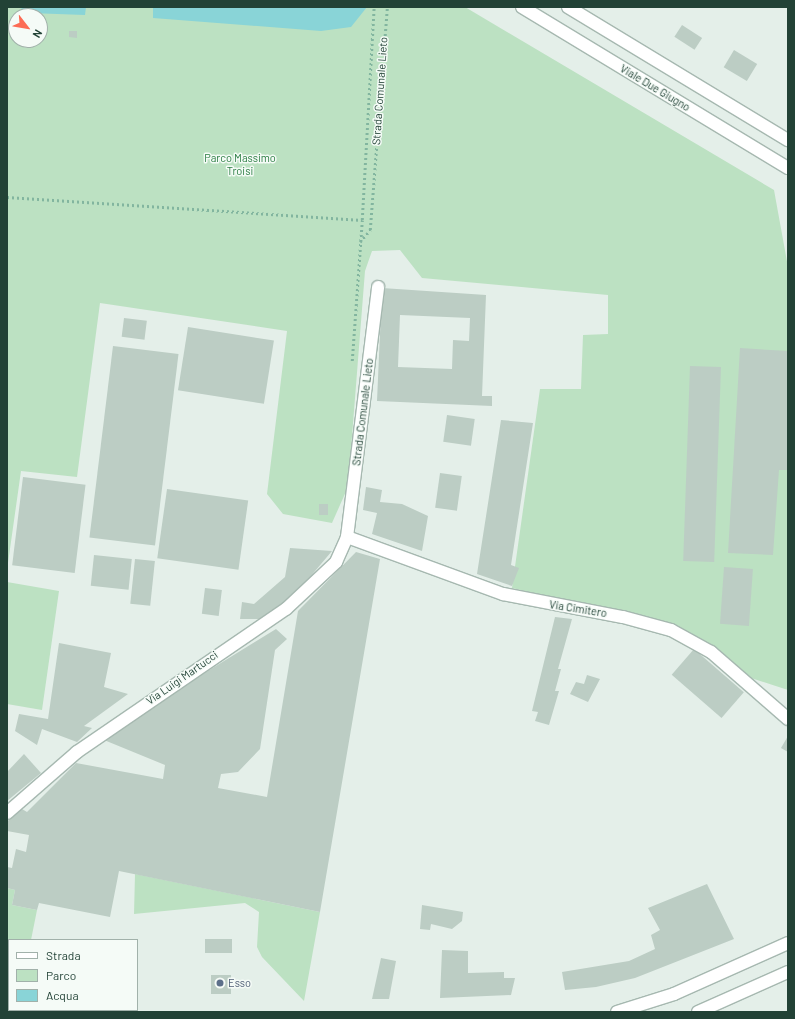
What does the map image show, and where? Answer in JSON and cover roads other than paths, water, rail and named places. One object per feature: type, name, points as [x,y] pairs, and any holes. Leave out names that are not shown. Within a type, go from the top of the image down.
[{"type":"street","name":"Viale Due Giugno","points":[[522,7],[788,168]]},
{"type":"street","points":[[568,7],[788,140]]},
{"type":"street","name":"Strada Comunale Lieto","points":[[347,537],[378,287]]},
{"type":"street","name":"Via Cimitero","points":[[347,537],[504,594],[623,617],[671,630],[711,652],[788,719]]},
{"type":"street","name":"Via Luigi Martucci","points":[[7,813],[77,752],[286,610],[336,562],[347,537]]},
{"type":"street","points":[[617,1012],[674,994],[788,943]]},
{"type":"street","points":[[698,1012],[788,972]]},
{"type":"water","points":[[19,7],[86,7],[85,15],[48,14],[48,8]]},
{"type":"water","points":[[153,7],[367,7],[351,27],[321,31],[153,18]]},
{"type":"place","name":"Esso","points":[[220,983]]},
{"type":"park label","name":"Parco Massimo Troisi","points":[[240,165]]}]
